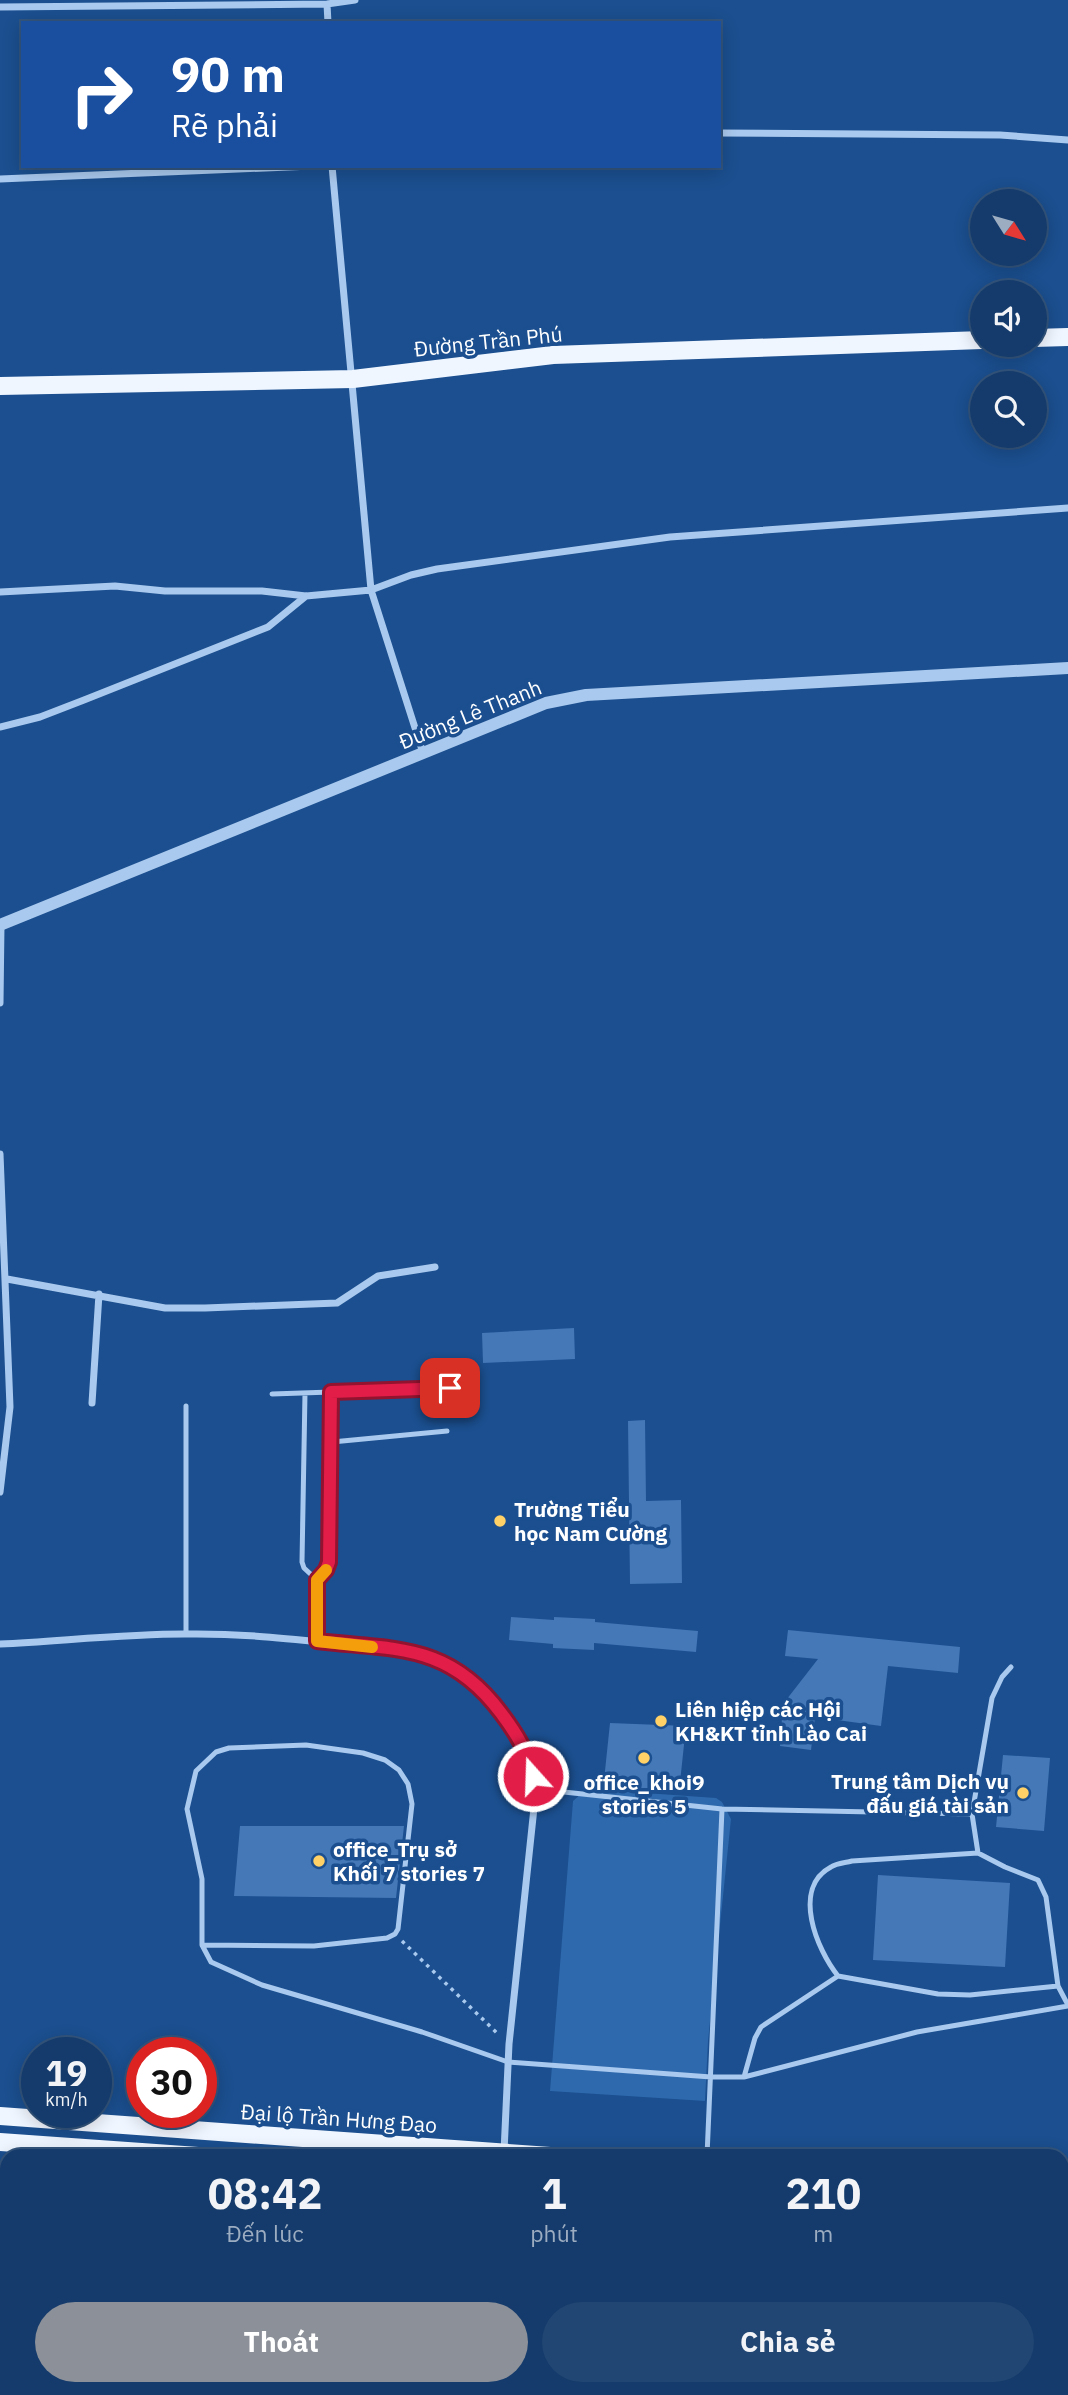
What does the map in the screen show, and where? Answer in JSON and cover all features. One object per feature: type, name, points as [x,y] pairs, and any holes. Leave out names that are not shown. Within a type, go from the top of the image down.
[{"type":"main road","points":[[1047,338],[1068,337]]},
{"type":"main road","name":"Đường Trần Phú","points":[[0,386],[353,379],[553,355],[970,340]]},
{"type":"main road","name":"Đại lộ Trần Hưng Đạo","points":[[0,2116],[450,2149]]},
{"type":"main road","points":[[0,2142],[99,2149]]},
{"type":"street","points":[[0,7],[327,4],[355,0]]},
{"type":"street","points":[[327,4],[328,21]]},
{"type":"street","points":[[721,133],[1000,135],[1068,140]]},
{"type":"street","points":[[0,178],[260,168]]},
{"type":"street","points":[[332,168],[371,590],[422,753]]},
{"type":"street","points":[[0,592],[116,586],[165,591],[262,591],[306,596],[371,590],[411,575],[437,569],[670,537],[1068,508]]},
{"type":"street","points":[[0,727],[85,700],[268,627],[306,596]]},
{"type":"street","name":"Đường Lê Thanh","points":[[0,925],[546,703],[586,695],[1068,668]]},
{"type":"street","points":[[0,925],[0,1003]]},
{"type":"street","points":[[0,1154],[10,1407],[0,1492]]},
{"type":"street","points":[[6,1279],[165,1308],[337,1303],[377,1276],[435,1267]]},
{"type":"street","points":[[92,1403],[99,1294]]},
{"type":"street","points":[[0,1644],[186,1634],[317,1641],[416,1652],[457,1669],[492,1700],[517,1734],[530,1762],[536,1789],[509,2044],[504,2149]]},
{"type":"lane","points":[[272,1394],[450,1388]]},
{"type":"lane","points":[[317,1641],[317,1580],[329,1562],[331,1392]]},
{"type":"lane","points":[[305,1393],[302,1562],[304,1568],[317,1580]]},
{"type":"lane","points":[[186,1405],[186,1634]]},
{"type":"lane","points":[[332,1441],[447,1431]]},
{"type":"lane","points":[[978,1853],[972,1814],[992,1698],[1002,1676],[1011,1667]]},
{"type":"lane","points":[[202,1945],[314,1946],[387,1938],[395,1934],[400,1921],[412,1804],[408,1784],[399,1770],[374,1757],[306,1745],[229,1748],[216,1752],[196,1772],[187,1809],[202,1879],[202,1945],[211,1962],[262,1986],[422,2032],[508,2062],[744,2077],[917,2032],[1068,2005],[1058,1986],[1046,1896],[1042,1886],[1029,1875],[1005,1867],[978,1853],[852,1861],[834,1865],[824,1871],[815,1884],[811,1900],[811,1919],[825,1960],[838,1976],[900,1989],[948,1995],[1058,1986]]},
{"type":"lane","points":[[536,1789],[722,1809],[972,1814]]},
{"type":"lane","points":[[707,2149],[722,1809]]},
{"type":"lane","points":[[744,2077],[755,2038],[761,2027],[838,1976]]},
{"type":"path","points":[[395,1934],[509,2044]]},
{"type":"shaded area","points":[[603,1790],[716,1798],[722,1802],[731,1819],[708,2041],[705,2101],[550,2091],[573,1801],[583,1792]]},
{"type":"building","points":[[574,1328],[575,1359],[483,1363],[482,1333]]},
{"type":"building","points":[[645,1420],[646,1501],[681,1500],[682,1583],[630,1584],[628,1421]]},
{"type":"building","points":[[511,1617],[595,1619],[595,1622],[698,1631],[696,1652],[594,1643],[594,1650],[553,1648],[553,1644],[509,1640]]},
{"type":"building","points":[[788,1630],[960,1647],[958,1673],[888,1666],[881,1726],[815,1717],[811,1750],[780,1746],[783,1704],[818,1659],[785,1656]]},
{"type":"building","name":"office_khoi9 stories 5","points":[[610,1723],[686,1726],[679,1792],[603,1790]]},
{"type":"building","name":"Trung tâm Dịch vụ đấu giá tài sản","points":[[1003,1755],[1050,1758],[1044,1831],[996,1827]]},
{"type":"building","name":"office_Trụ sở Khối 7 stories 7","points":[[240,1826],[404,1826],[396,1898],[234,1896]]},
{"type":"building","points":[[878,1875],[1010,1883],[1005,1967],[873,1960]]},
{"type":"slow traffic","points":[[326,1570],[317,1580],[317,1641],[372,1647]]},
{"type":"place","name":"Trường Tiểu học Nam Cường","points":[[500,1521]]},
{"type":"place","name":"Liên hiệp các Hội KH&KT tỉnh Lào Cai","points":[[661,1721]]},
{"type":"place","name":"office_khoi9 stories 5","points":[[644,1758]]},
{"type":"place","name":"Trung tâm Dịch vụ đấu giá tài sản","points":[[1023,1793]]},
{"type":"place","name":"office_Trụ sở Khối 7 stories 7","points":[[319,1861]]},
{"type":"route","points":[[450,1388],[331,1392],[329,1562],[317,1580],[317,1641],[416,1652],[457,1669],[492,1700],[517,1734],[530,1762],[533,1776]]}]
